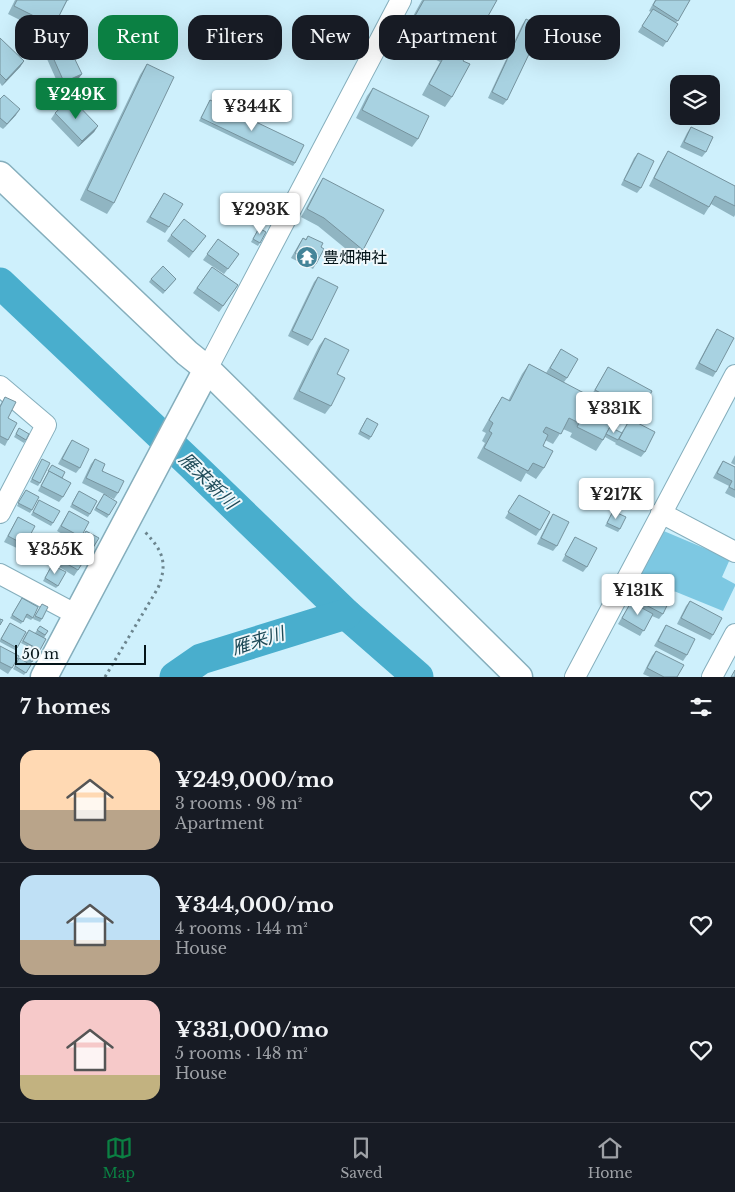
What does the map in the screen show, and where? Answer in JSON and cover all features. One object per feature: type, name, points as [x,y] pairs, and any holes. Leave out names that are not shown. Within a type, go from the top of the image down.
[{"type":"street","points":[[44,677],[401,0]]},
{"type":"street","points":[[0,175],[187,353],[207,369],[519,677]]},
{"type":"street","points":[[575,677],[735,375]]},
{"type":"street","points":[[0,386],[46,426],[0,513]]},
{"type":"street","points":[[661,513],[735,552]]},
{"type":"street","points":[[0,574],[77,615]]},
{"type":"street","points":[[712,677],[735,634]]},
{"type":"path","points":[[105,677],[158,588],[163,574],[164,562],[160,550],[140,526]]},
{"type":"shaded area","points":[[659,529],[730,559],[722,577],[735,584],[735,586],[723,611],[637,576]]},
{"type":"building","points":[[17,0],[67,0],[60,15],[32,15],[14,6]]},
{"type":"building","points":[[424,0],[497,0],[489,15],[416,15]]},
{"type":"building","points":[[656,0],[690,0],[678,21],[653,5]]},
{"type":"building","points":[[653,9],[678,24],[667,42],[642,26]]},
{"type":"building","points":[[525,21],[526,60],[507,100],[492,92],[507,60],[515,60],[515,43]]},
{"type":"building","points":[[0,38],[15,52],[15,60],[24,61],[6,80],[0,74]]},
{"type":"building","points":[[54,60],[75,60],[82,74],[64,82]]},
{"type":"building","points":[[442,60],[464,60],[470,64],[452,97],[429,84]]},
{"type":"building","points":[[147,64],[174,77],[114,203],[87,190]]},
{"type":"building","points":[[373,88],[429,116],[418,139],[362,110]]},
{"type":"building","points":[[4,95],[20,109],[7,124],[0,118],[0,99]]},
{"type":"building","points":[[71,98],[98,126],[82,141],[55,113]]},
{"type":"building","points":[[210,100],[304,145],[295,163],[201,118]]},
{"type":"building","points":[[691,127],[713,137],[706,152],[684,142]]},
{"type":"building","points":[[668,151],[735,186],[735,206],[715,196],[709,207],[654,178]]},
{"type":"building","points":[[638,153],[654,161],[641,188],[624,180]]},
{"type":"building","points":[[323,178],[384,210],[363,250],[324,218],[307,209]]},
{"type":"building","points":[[164,193],[183,204],[169,227],[150,217]]},
{"type":"building","points":[[184,219],[206,236],[193,252],[171,235]]},
{"type":"building","points":[[259,228],[266,232],[260,243],[253,239]]},
{"type":"building","points":[[308,236],[323,243],[321,247],[324,249],[316,264],[295,253],[303,238],[306,240]]},
{"type":"building","points":[[218,239],[239,254],[228,269],[207,254]]},
{"type":"building","points":[[163,266],[176,279],[165,291],[151,279]]},
{"type":"building","points":[[212,267],[238,285],[223,306],[197,288]]},
{"type":"building","points":[[318,277],[338,287],[312,340],[292,331]]},
{"type":"building","points":[[717,329],[734,338],[716,372],[699,363]]},
{"type":"building","points":[[325,338],[349,350],[337,374],[345,378],[331,406],[299,391]]},
{"type":"building","points":[[561,349],[578,359],[567,378],[550,368]]},
{"type":"building","points":[[529,364],[618,411],[603,440],[577,427],[579,423],[569,418],[561,434],[546,427],[543,432],[548,435],[543,446],[553,451],[544,468],[533,463],[528,471],[484,448],[492,433],[489,431],[493,423],[489,420],[502,397],[510,401]]},
{"type":"building","points":[[608,367],[652,391],[640,414],[595,390]]},
{"type":"building","points":[[5,397],[16,402],[8,418],[17,423],[8,440],[0,436],[0,407]]},
{"type":"building","points":[[367,418],[378,424],[371,437],[360,431]]},
{"type":"building","points":[[630,419],[655,432],[645,452],[619,439]]},
{"type":"building","points":[[610,427],[622,433],[618,440],[606,434]]},
{"type":"building","points":[[19,428],[29,434],[26,440],[16,434]]},
{"type":"building","points":[[72,440],[89,449],[80,468],[62,459]]},
{"type":"building","points":[[42,459],[50,463],[40,483],[32,479]]},
{"type":"building","points":[[95,459],[105,464],[102,471],[124,481],[118,493],[86,478]]},
{"type":"building","points":[[723,461],[735,467],[735,490],[729,487],[732,481],[717,473]]},
{"type":"building","points":[[52,465],[65,472],[62,478],[48,471]]},
{"type":"building","points":[[49,471],[71,483],[63,497],[41,486]]},
{"type":"building","points":[[26,490],[39,497],[32,510],[18,503]]},
{"type":"building","points":[[79,491],[97,501],[90,514],[72,504]]},
{"type":"building","points":[[104,494],[117,502],[109,515],[96,508]]},
{"type":"building","points":[[519,495],[550,512],[540,530],[508,512]]},
{"type":"building","points":[[39,500],[60,511],[53,523],[33,512]]},
{"type":"building","points":[[69,511],[89,522],[81,537],[61,526]]},
{"type":"building","points":[[613,511],[626,517],[620,529],[607,523]]},
{"type":"building","points":[[553,514],[569,522],[557,546],[541,538]]},
{"type":"building","points":[[18,517],[35,526],[25,545],[8,536]]},
{"type":"building","points":[[86,531],[99,538],[91,551],[78,544]]},
{"type":"building","points":[[41,534],[56,542],[45,560],[31,552]]},
{"type":"building","points":[[575,537],[597,548],[587,567],[565,555]]},
{"type":"building","points":[[70,543],[88,554],[78,570],[60,560]]},
{"type":"building","points":[[52,565],[66,572],[58,586],[45,578]]},
{"type":"building","points":[[654,581],[674,591],[663,614],[642,603]]},
{"type":"building","points":[[22,598],[38,607],[33,618],[27,614],[23,622],[12,615]]},
{"type":"building","points":[[690,601],[722,618],[713,635],[681,618]]},
{"type":"building","points":[[631,602],[653,614],[644,631],[622,618]]},
{"type":"building","points":[[42,604],[48,607],[42,619],[35,616]]},
{"type":"building","points":[[10,623],[26,632],[17,648],[1,639]]},
{"type":"building","points":[[666,625],[695,639],[687,655],[658,641]]},
{"type":"building","points":[[40,626],[48,631],[45,635],[37,630]]},
{"type":"building","points":[[29,630],[46,639],[40,650],[23,641]]},
{"type":"building","points":[[0,646],[19,656],[12,668],[0,662]]},
{"type":"building","points":[[656,651],[684,665],[677,677],[664,677],[647,668]]},
{"type":"building","points":[[29,654],[35,657],[32,662],[27,658]]},
{"type":"building","points":[[19,658],[31,665],[26,673],[15,666]]},
{"type":"waterway","name":"雁来新川","points":[[0,283],[346,614],[418,677]]},
{"type":"waterway","name":"雁来川","points":[[175,677],[201,659],[346,614]]},
{"type":"place","name":"豊畑神社","points":[[307,257]]}]
